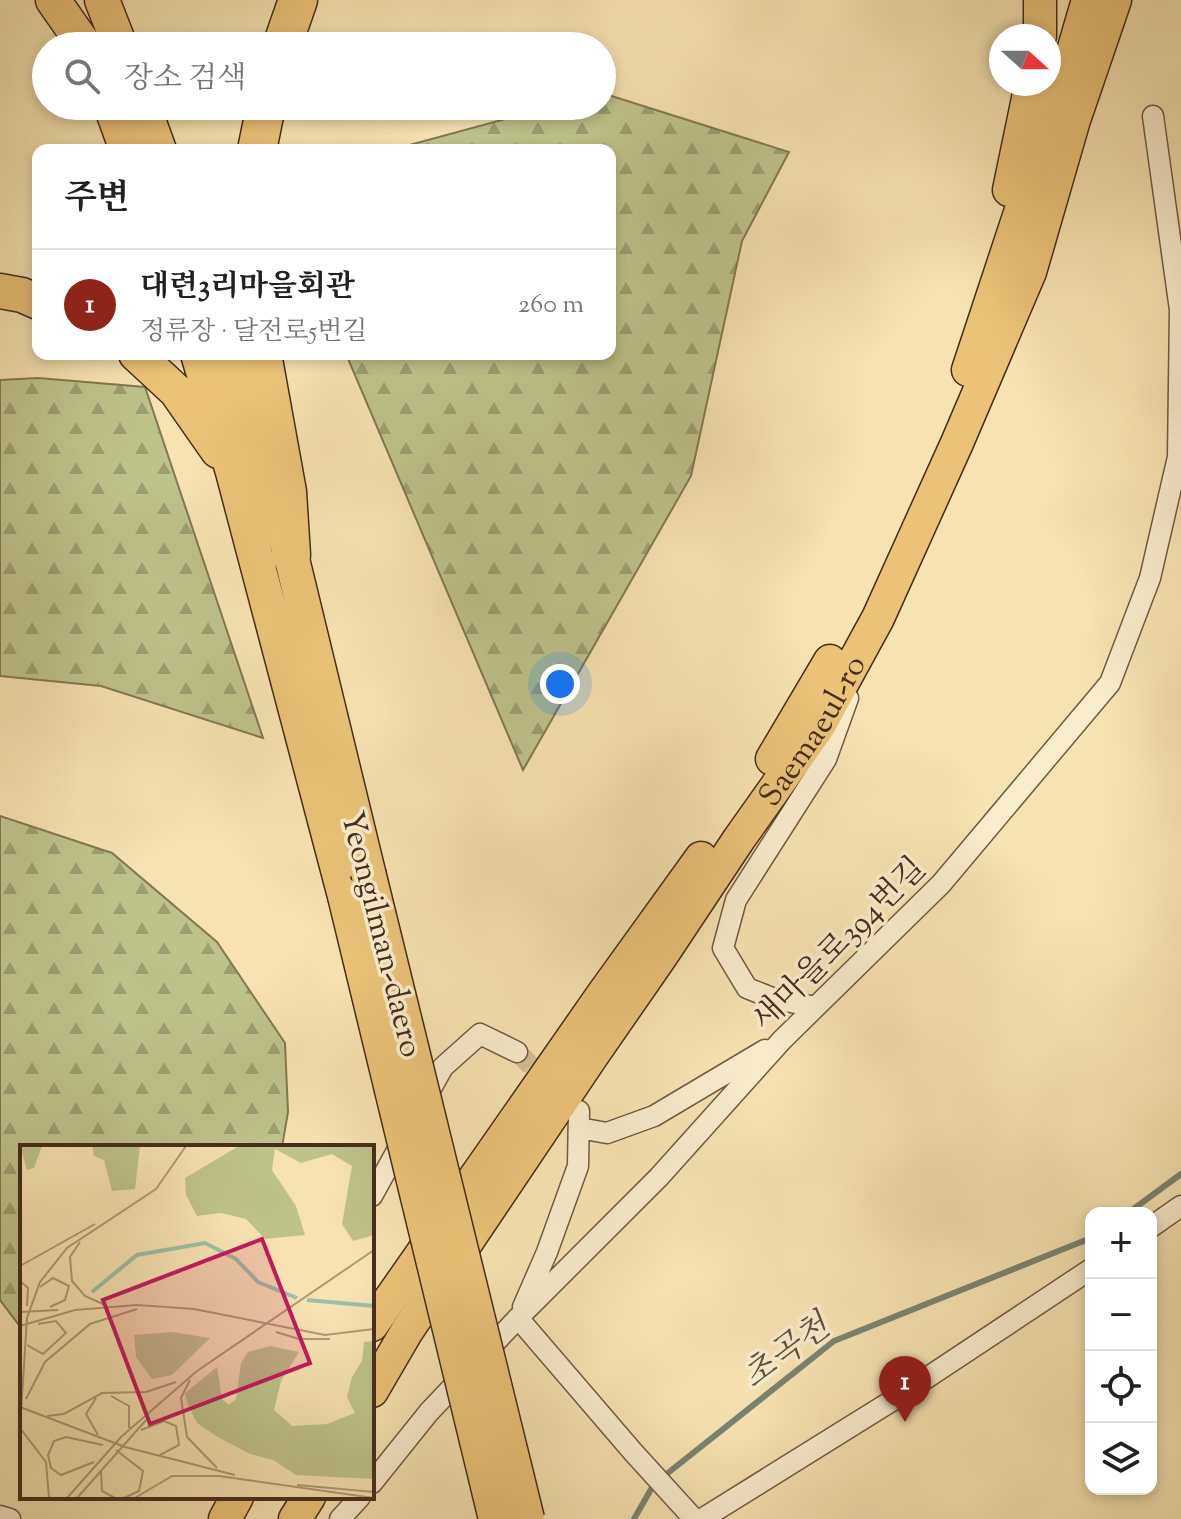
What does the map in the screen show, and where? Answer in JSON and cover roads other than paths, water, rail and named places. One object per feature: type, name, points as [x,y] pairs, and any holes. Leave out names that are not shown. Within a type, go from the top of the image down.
[{"type":"highway","points":[[53,0],[77,32]]},
{"type":"highway","points":[[70,0],[82,32]]},
{"type":"highway","points":[[102,0],[115,32]]},
{"type":"highway","points":[[287,32],[298,0]]},
{"type":"highway","points":[[116,120],[125,144]]},
{"type":"highway","points":[[148,120],[157,144]]},
{"type":"highway","points":[[258,144],[263,120]]},
{"type":"highway","points":[[0,291],[32,299]]},
{"type":"highway","points":[[142,360],[176,391],[233,472]]},
{"type":"highway","name":"Yeongilman-daero","points":[[200,360],[356,884],[527,1519]]},
{"type":"highway","name":"Yeongilman-daero","points":[[227,360],[291,555],[356,884],[496,1519]]},
{"type":"highway","points":[[263,360],[287,492],[291,555]]},
{"type":"main road","points":[[1040,0],[1040,24]]},
{"type":"main road","name":"Saemaeul-ro","points":[[374,1322],[603,994],[767,768],[840,644],[961,389],[1065,80],[1088,0]]},
{"type":"main road","name":"Saemaeul-ro","points":[[374,1388],[407,1331],[530,1147],[819,726],[878,618],[1030,272],[1074,120],[1126,2]]},
{"type":"main road","points":[[961,389],[1029,96]]},
{"type":"main road","points":[[295,1519],[308,1499]]},
{"type":"street","name":"새마을로394번길","points":[[374,1481],[429,1412],[659,1177],[782,1040],[941,884],[1110,683],[1150,578],[1178,457],[1180,310],[1153,116]]},
{"type":"street","points":[[815,1007],[772,998],[747,988],[723,948],[736,900],[826,759],[878,618]]},
{"type":"street","points":[[374,1192],[443,1067],[480,1034],[517,1052]]},
{"type":"street","points":[[694,1519],[518,1318],[547,1252],[578,1166],[579,1120],[607,1133],[654,1116],[782,1040]]},
{"type":"street","points":[[1157,1223],[1181,1206]]},
{"type":"street","points":[[702,1519],[898,1397],[1085,1273]]},
{"type":"street","points":[[340,1519],[358,1499]]},
{"type":"street","points":[[0,1516],[10,1519]]},
{"type":"waterway","name":"초곡천","points":[[1136,1207],[1181,1174]]},
{"type":"waterway","name":"초곡천","points":[[634,1519],[654,1484],[834,1341],[1085,1240]]},
{"type":"tunnel","points":[[517,1052],[550,1084]]},
{"type":"place","name":"대련3리마을회관","points":[[905,1422]]}]
